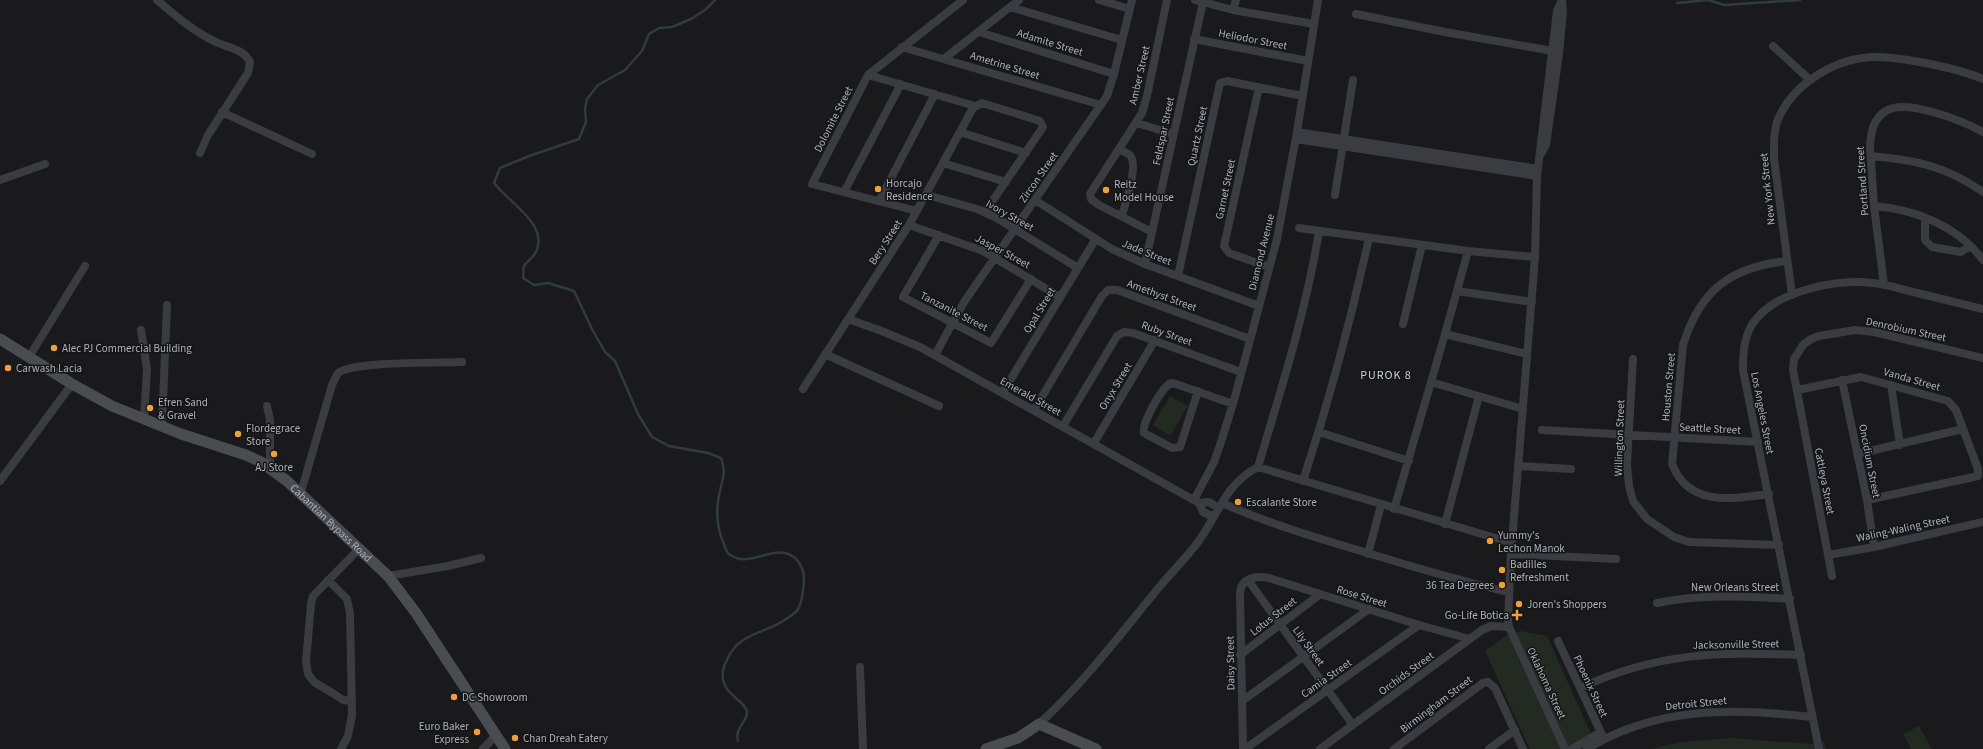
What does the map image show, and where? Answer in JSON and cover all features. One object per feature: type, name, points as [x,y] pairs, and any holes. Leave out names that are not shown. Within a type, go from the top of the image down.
[{"type":"main road","name":"Cabantian Bypass Road","points":[[0,339],[72,384],[112,406],[181,434],[246,455],[270,468],[301,492],[388,576],[416,613],[505,749]]},
{"type":"main road","points":[[986,749],[1018,738],[1040,724],[1096,749]]},
{"type":"street","points":[[157,0],[194,30],[217,43],[241,52],[248,57],[250,62],[250,68],[208,134],[200,153]]},
{"type":"street","name":"Dolomite Street","points":[[917,211],[812,184],[868,75],[963,0]]},
{"type":"street","points":[[945,58],[1019,0]]},
{"type":"street","points":[[1100,0],[1130,9]]},
{"type":"street","name":"Zircon Street","points":[[935,354],[952,322],[1102,105],[1107,96],[1114,74],[1132,0]]},
{"type":"street","name":"Amber Street","points":[[1152,232],[1099,205],[1090,197],[1091,191],[1137,123],[1147,96],[1166,0]]},
{"type":"street","points":[[1233,10],[1236,0]]},
{"type":"street","name":"Diamond Avenue","points":[[1196,501],[1214,462],[1233,404],[1269,267],[1282,212],[1296,136],[1318,0]]},
{"type":"street","points":[[1509,627],[1508,592],[1532,302],[1538,173],[1557,10],[1562,0]]},
{"type":"street","points":[[1540,157],[1546,145],[1555,84],[1563,11],[1562,0]]},
{"type":"street","points":[[1199,1],[1233,10],[1314,24]]},
{"type":"street","name":"Feldspar Street","points":[[1145,264],[1194,39],[1199,1]]},
{"type":"street","points":[[1010,7],[1122,40]]},
{"type":"street","points":[[1356,14],[1552,51]]},
{"type":"street","name":"Adamite Street","points":[[979,32],[1114,74]]},
{"type":"street","name":"Heliodor Street","points":[[1194,39],[1308,61]]},
{"type":"street","points":[[1774,46],[1810,80]]},
{"type":"street","name":"Ametrine Street","points":[[902,47],[945,58],[1102,105]]},
{"type":"street","name":"New York Street","points":[[1792,295],[1774,158],[1775,129],[1785,108],[1796,93],[1810,80],[1828,69],[1848,61],[1878,57],[1913,60],[1983,79]]},
{"type":"street","points":[[868,75],[977,105],[986,104],[1040,121],[1043,125],[1042,130],[985,212]]},
{"type":"street","name":"Quartz Street","points":[[1178,276],[1219,85],[1222,81],[1227,80],[1303,96]]},
{"type":"street","points":[[1335,195],[1353,80]]},
{"type":"street","points":[[844,192],[901,84]]},
{"type":"street","name":"Garnet Street","points":[[1259,87],[1224,246],[1229,253],[1269,267]]},
{"type":"street","points":[[879,201],[935,94]]},
{"type":"street","name":"Bery Street","points":[[803,389],[909,225],[927,195],[960,132],[977,105]]},
{"type":"street","name":"Portland Street","points":[[1884,285],[1874,206],[1871,156],[1870,136],[1875,122],[1887,110],[1910,108],[1942,115],[1983,132]]},
{"type":"street","points":[[222,112],[312,154]]},
{"type":"street","points":[[1137,123],[1173,134]]},
{"type":"street","points":[[960,132],[1026,153]]},
{"type":"street","points":[[1296,136],[1538,173]]},
{"type":"street","points":[[1118,149],[1130,156],[1133,164],[1131,181],[1122,216]]},
{"type":"street","points":[[1871,156],[1904,159],[1933,166],[1963,178],[1983,192]]},
{"type":"street","points":[[943,163],[1006,182]]},
{"type":"street","points":[[0,180],[45,164]]},
{"type":"street","name":"Ivory Street","points":[[927,195],[985,212],[1078,268]]},
{"type":"street","name":"Jade Street","points":[[1035,200],[1095,240],[1145,264],[1259,306]]},
{"type":"street","points":[[1874,206],[1896,208],[1925,218],[1947,228],[1970,246],[1983,260]]},
{"type":"street","points":[[1925,218],[1926,240],[1932,247],[1960,252],[1970,246]]},
{"type":"street","name":"Jasper Street","points":[[909,225],[972,246],[996,257],[1060,297]]},
{"type":"street","points":[[1299,228],[1468,251],[1535,257]]},
{"type":"street","points":[[1040,724],[1083,681],[1161,585],[1194,548],[1207,531],[1221,505],[1241,477],[1258,467],[1295,342],[1308,292],[1319,231]]},
{"type":"street","name":"Tanzanite Street","points":[[939,235],[903,297],[992,343],[1031,279]]},
{"type":"street","points":[[1303,481],[1319,432],[1352,317],[1369,238]]},
{"type":"street","name":"Opal Street","points":[[1003,392],[1095,240]]},
{"type":"street","points":[[1403,324],[1422,245]]},
{"type":"street","points":[[1394,509],[1446,334],[1468,251]]},
{"type":"street","name":"Houston Street","points":[[1768,494],[1737,498],[1716,498],[1690,489],[1678,477],[1672,464],[1683,345],[1697,312],[1709,294],[1724,281],[1745,269],[1769,263],[1787,261]]},
{"type":"street","points":[[29,357],[86,266]]},
{"type":"street","name":"Los Angeles Street","points":[[1819,749],[1743,370],[1743,354],[1746,339],[1756,318],[1766,309],[1802,291],[1836,284],[1873,283],[1983,309]]},
{"type":"street","name":"Amethyst Street","points":[[1034,410],[1102,296],[1108,290],[1117,290],[1250,339]]},
{"type":"street","points":[[1457,291],[1532,302]]},
{"type":"street","points":[[162,426],[167,305]]},
{"type":"street","name":"Emerald Street","points":[[848,320],[900,338],[935,354],[1196,501],[1221,505],[1282,527],[1368,554],[1444,576],[1508,592]]},
{"type":"street","points":[[141,330],[147,369],[144,419]]},
{"type":"street","name":"Denrobium Street","points":[[1797,390],[1793,370],[1794,359],[1803,345],[1811,339],[1819,336],[1846,331],[1864,330],[1983,358]]},
{"type":"street","name":"Ruby Street","points":[[1063,426],[1120,333],[1129,332],[1155,340],[1241,372]]},
{"type":"street","points":[[1446,334],[1527,354]]},
{"type":"street","name":"Onyx Street","points":[[1094,443],[1155,340]]},
{"type":"street","points":[[825,354],[939,406]]},
{"type":"street","name":"Willington Street","points":[[1633,359],[1628,479],[1633,500],[1647,518],[1660,529],[1674,537],[1690,542],[1779,545]]},
{"type":"street","points":[[301,492],[332,385],[338,373],[349,368],[380,365],[462,362]]},
{"type":"street","name":"Vanda Street","points":[[1797,390],[1861,377],[1948,401],[1956,410],[1978,469],[1978,476],[1867,500]]},
{"type":"street","name":"Oncidium Street","points":[[1842,380],[1867,500],[1874,547]]},
{"type":"street","points":[[1431,382],[1523,409]]},
{"type":"street","points":[[0,481],[72,384]]},
{"type":"street","points":[[1198,392],[1180,447],[1172,448],[1144,433],[1144,424],[1168,384],[1176,384],[1233,404]]},
{"type":"street","points":[[1891,385],[1900,445]]},
{"type":"street","name":"Cattleya Street","points":[[1797,390],[1832,576]]},
{"type":"street","points":[[1445,524],[1479,396]]},
{"type":"street","points":[[267,406],[270,420],[270,468]]},
{"type":"street","points":[[1857,454],[1963,429]]},
{"type":"street","name":"Seattle Street","points":[[1542,430],[1758,442]]},
{"type":"street","points":[[1319,432],[1409,461]]},
{"type":"street","points":[[1518,466],[1571,469]]},
{"type":"street","points":[[1258,467],[1394,509],[1512,543]]},
{"type":"street","name":"Emerald Street","points":[[1196,501],[1203,512],[1214,517]]},
{"type":"street","points":[[1368,554],[1381,505]]},
{"type":"street","name":"Waling-Waling Street","points":[[1828,554],[1874,547],[1983,522]]},
{"type":"street","points":[[352,700],[343,700],[314,682],[306,669],[312,600],[316,592],[360,548]]},
{"type":"street","points":[[1511,554],[1616,560]]},
{"type":"street","points":[[388,576],[448,566],[481,558]]},
{"type":"street","name":"Rose Street","points":[[1248,580],[1256,576],[1263,576],[1319,595],[1470,639]]},
{"type":"street","points":[[328,580],[342,593],[349,604],[352,700],[348,736],[341,749]]},
{"type":"street","name":"Lily Street","points":[[1248,580],[1353,725]]},
{"type":"street","name":"Daisy Street","points":[[1244,749],[1240,655],[1240,591],[1242,584],[1248,580]]},
{"type":"street","name":"Lotus Street","points":[[1240,655],[1319,595]]},
{"type":"street","name":"New Orleans Street","points":[[1657,603],[1679,598],[1712,596],[1790,599]]},
{"type":"street","points":[[1242,702],[1369,610]]},
{"type":"street","name":"Camia Street","points":[[1244,749],[1419,625]]},
{"type":"street","name":"Orchids Street","points":[[1320,749],[1487,627],[1509,627]]},
{"type":"street","name":"Oklahoma Street","points":[[1509,627],[1565,749]]},
{"type":"street","name":"Phoenix Street","points":[[1558,641],[1603,736]]},
{"type":"street","name":"Jacksonville Street","points":[[1580,688],[1621,671],[1670,658],[1728,653],[1801,655]]},
{"type":"street","points":[[860,667],[863,749]]},
{"type":"street","name":"Birmingham Street","points":[[1394,749],[1486,682],[1490,682],[1493,685],[1523,749]]},
{"type":"street","name":"Detroit Street","points":[[1572,749],[1603,736],[1646,722],[1692,713],[1728,711],[1758,712],[1812,717]]},
{"type":"street","points":[[1489,749],[1515,730]]},
{"type":"street","points":[[483,749],[496,735]]},
{"type":"street","name":"Detroit Street","points":[[1588,749],[1603,736]]},
{"type":"shaded area","points":[[1170,396],[1188,406],[1170,436],[1153,425]]},
{"type":"shaded area","points":[[1521,631],[1547,636],[1591,734],[1573,749],[1530,749],[1485,651],[1506,636]]},
{"type":"shaded area","points":[[1919,726],[1932,749],[1911,749],[1903,734]]},
{"type":"shaded area","points":[[1731,738],[1812,744],[1824,742],[1826,749],[1652,749],[1680,742]]},
{"type":"waterway","points":[[715,0],[705,10],[691,19],[672,27],[659,28],[649,34],[642,51],[625,70],[598,85],[587,99],[585,109],[586,122],[579,139],[529,156],[500,168],[494,183],[526,214],[537,232],[539,242],[536,252],[524,266],[523,278],[534,285],[548,283],[574,291],[605,352],[615,361],[638,414],[652,437],[669,446],[708,453],[721,458],[724,470],[717,508],[717,518],[720,534],[728,553],[737,558],[746,559],[772,553],[789,554],[797,560],[803,571],[804,586],[801,602],[797,611],[781,623],[746,638],[739,643],[732,651],[724,665],[724,683],[728,691],[745,707],[747,711],[746,718],[738,732],[738,741]]},
{"type":"waterway","points":[[1677,3],[1708,0],[1724,5],[1800,0]]},
{"type":"place","name":"Horcajo Residence","points":[[878,189]]},
{"type":"place","name":"Reitz Model House","points":[[1106,190]]},
{"type":"place","name":"Alec PJ Commercial Building","points":[[54,348]]},
{"type":"place","name":"Carwash Lacia","points":[[8,368]]},
{"type":"place","name":"Efren Sand & Gravel","points":[[150,408]]},
{"type":"place","name":"Flordegrace Store","points":[[238,434]]},
{"type":"place","name":"AJ Store","points":[[274,454]]},
{"type":"place","name":"Escalante Store","points":[[1238,502]]},
{"type":"place","name":"Yummy's Lechon Manok","points":[[1490,541]]},
{"type":"place","name":"Badilles Refreshment","points":[[1502,570]]},
{"type":"place","name":"36 Tea Degrees","points":[[1502,585]]},
{"type":"place","name":"Joren's Shoppers","points":[[1519,604]]},
{"type":"place","name":"Go-Life Botica","points":[[1517,615]]},
{"type":"place","name":"DC Showroom","points":[[454,697]]},
{"type":"place","name":"Euro Baker Express","points":[[477,732]]},
{"type":"place","name":"Chan Dreah Eatery","points":[[515,738]]},
{"type":"district","name":"PUROK 8","points":[[1386,375]]}]
